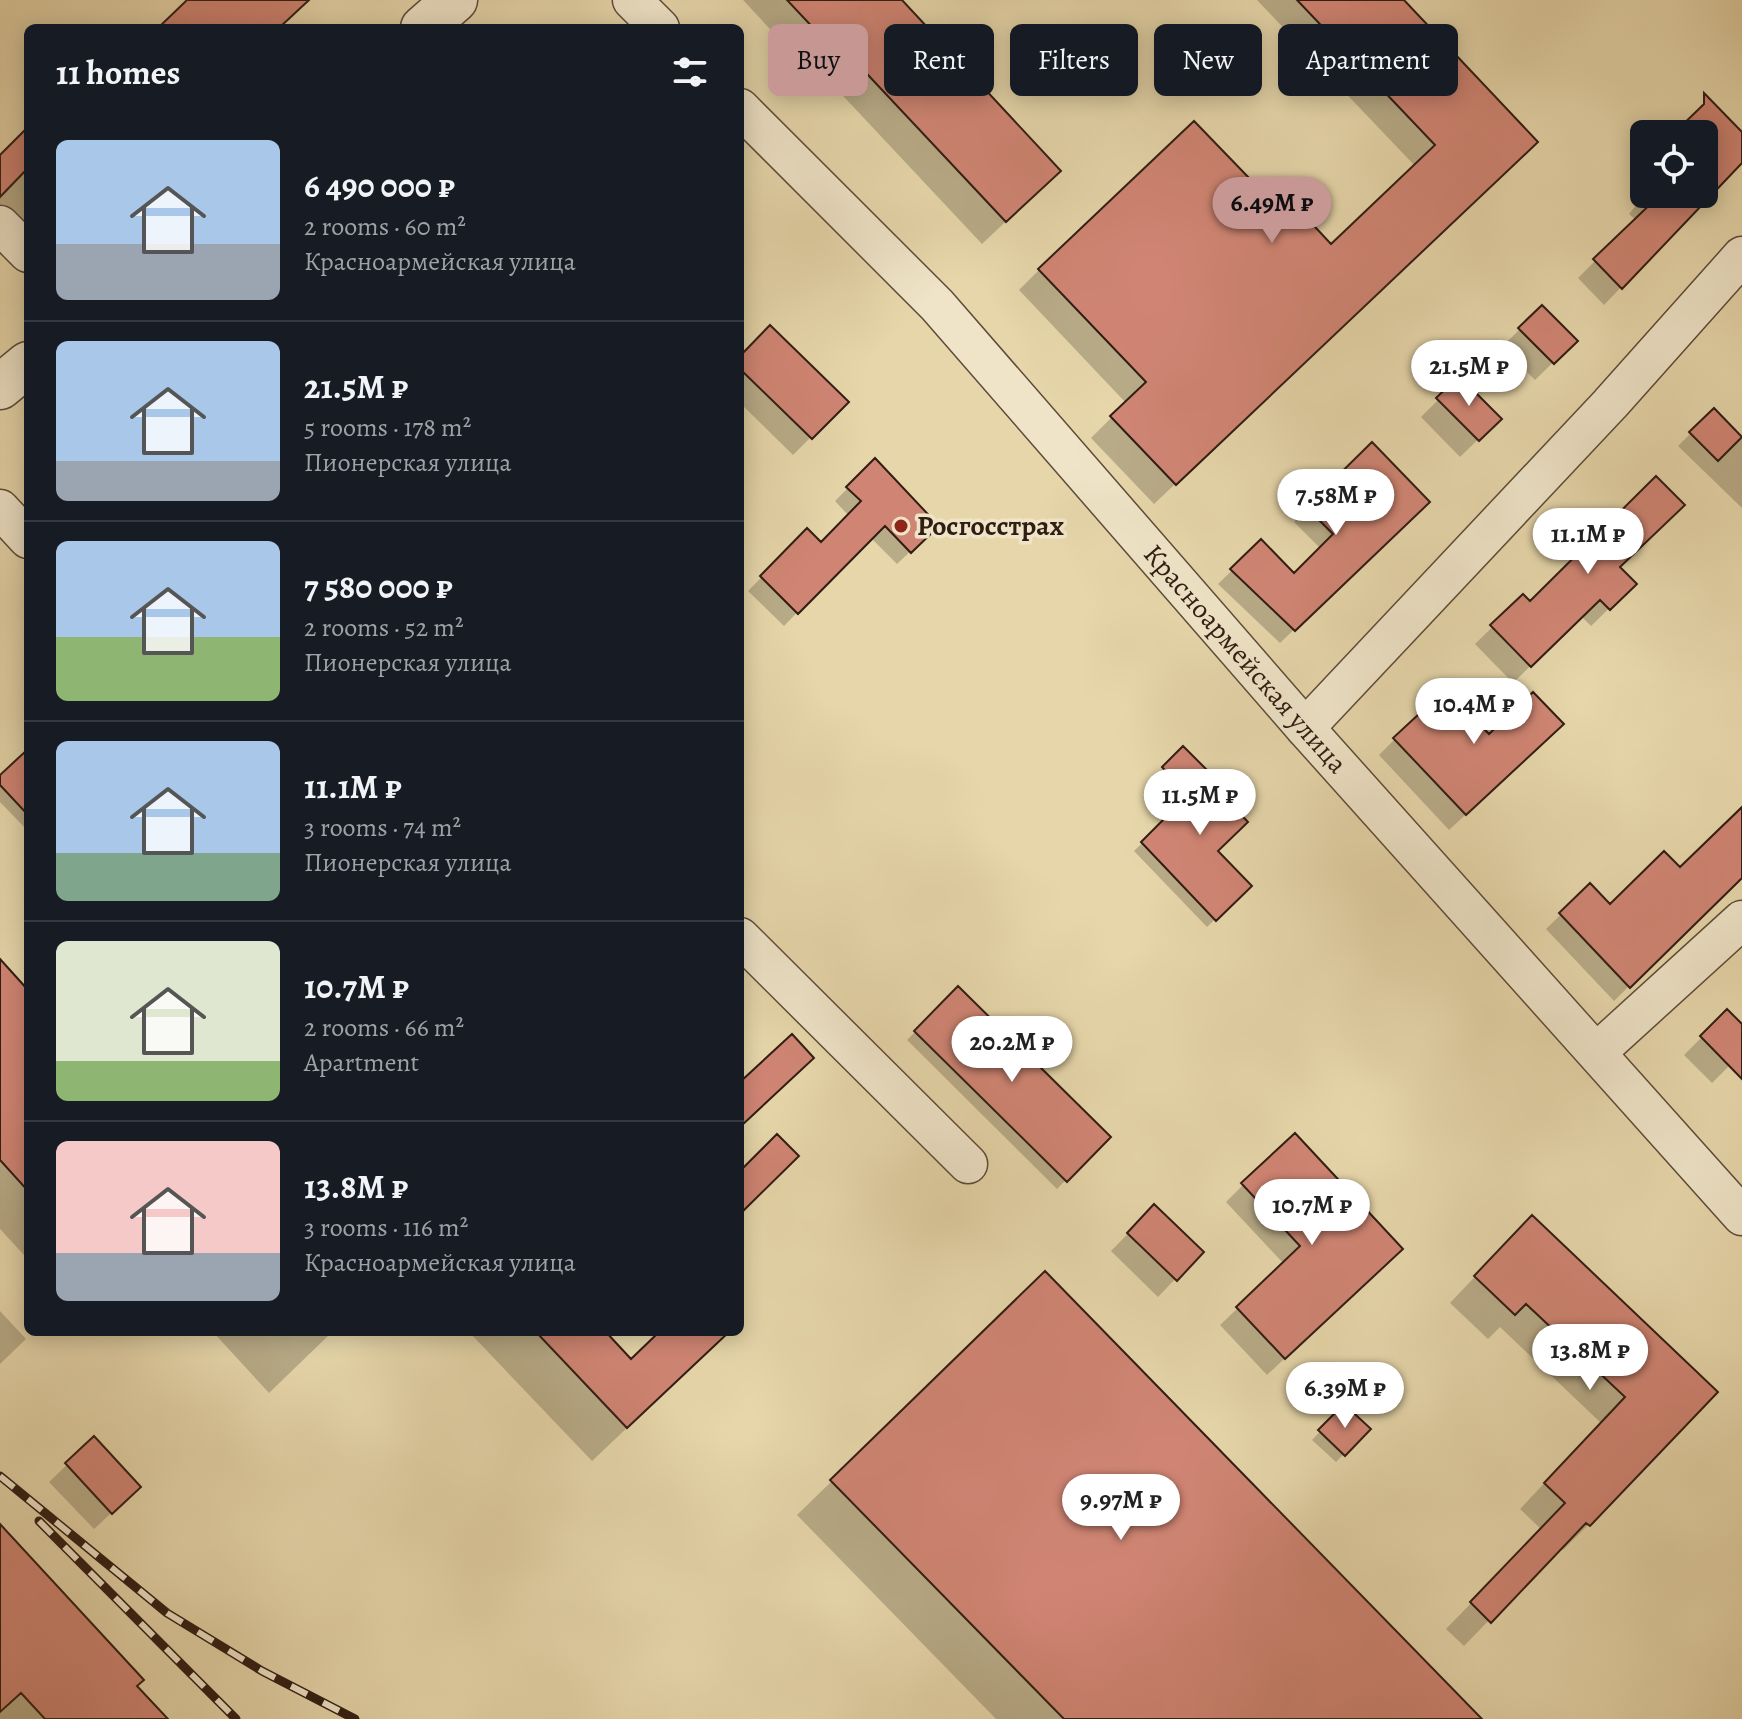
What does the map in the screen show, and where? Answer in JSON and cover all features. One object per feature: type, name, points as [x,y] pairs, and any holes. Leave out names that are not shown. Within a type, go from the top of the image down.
[{"type":"street","points":[[428,24],[455,0]]},
{"type":"street","points":[[632,0],[656,24]]},
{"type":"street","name":"Красноармейская улица","points":[[744,112],[937,305],[1305,728],[1742,1216]]},
{"type":"street","points":[[0,225],[24,249]]},
{"type":"street","points":[[1305,728],[1610,404],[1742,256]]},
{"type":"street","points":[[0,387],[24,367]]},
{"type":"street","points":[[0,509],[24,535]]},
{"type":"street","points":[[1597,1052],[1742,920]]},
{"type":"street","points":[[744,941],[968,1164]]},
{"type":"building","points":[[187,0],[309,0],[283,24],[162,24]]},
{"type":"building","points":[[787,0],[902,0],[924,24],[884,24],[884,92],[868,75],[868,24],[810,24]]},
{"type":"building","points":[[1297,0],[1404,0],[1427,24],[1320,24]]},
{"type":"building","points":[[1458,57],[1538,142],[1176,485],[1110,416],[1146,382],[1038,269],[1194,121],[1279,209],[1290,200],[1331,244],[1435,145],[1388,96],[1458,96]]},
{"type":"building","points":[[1704,93],[1742,132],[1742,163],[1718,188],[1718,120],[1687,120],[1704,104]]},
{"type":"building","points":[[888,96],[991,96],[1061,171],[1006,222]]},
{"type":"building","points":[[24,131],[24,172],[0,197],[0,155]]},
{"type":"building","points":[[1646,208],[1699,208],[1622,289],[1593,259]]},
{"type":"building","points":[[1542,305],[1578,341],[1554,364],[1518,328]]},
{"type":"building","points":[[770,325],[849,402],[812,439],[744,373],[744,352]]},
{"type":"building","points":[[1459,376],[1502,419],[1479,441],[1436,398]]},
{"type":"building","points":[[1714,408],[1742,437],[1718,461],[1689,432]]},
{"type":"building","points":[[1372,442],[1430,502],[1295,631],[1230,569],[1261,539],[1294,573],[1333,534],[1306,507]]},
{"type":"building","points":[[875,458],[939,526],[911,553],[885,526],[798,614],[760,576],[807,528],[821,542],[861,501],[846,487]]},
{"type":"building","points":[[1656,476],[1685,505],[1620,567],[1637,584],[1610,610],[1600,600],[1531,667],[1490,625],[1523,594],[1530,601]]},
{"type":"building","points":[[1446,689],[1489,734],[1533,692],[1564,724],[1466,815],[1393,738]]},
{"type":"building","points":[[1183,746],[1232,795],[1227,800],[1248,822],[1218,851],[1252,886],[1216,921],[1141,842],[1188,795],[1162,767]]},
{"type":"building","points":[[24,753],[24,811],[0,785],[0,775]]},
{"type":"building","points":[[1742,807],[1742,878],[1630,988],[1559,913],[1590,883],[1610,904],[1664,851],[1680,867]]},
{"type":"building","points":[[0,959],[24,986],[24,1187],[0,1160]]},
{"type":"building","points":[[958,986],[1111,1137],[1067,1182],[914,1031]]},
{"type":"building","points":[[1727,1009],[1742,1024],[1742,1079],[1700,1036]]},
{"type":"building","points":[[792,1034],[814,1058],[744,1123],[744,1078]]},
{"type":"building","points":[[1295,1133],[1403,1249],[1285,1359],[1236,1307],[1300,1246],[1241,1183]]},
{"type":"building","points":[[777,1134],[799,1156],[744,1210],[744,1167]]},
{"type":"building","points":[[1154,1204],[1204,1252],[1177,1281],[1127,1233]]},
{"type":"building","points":[[1532,1215],[1718,1392],[1590,1526],[1586,1523],[1491,1623],[1470,1602],[1565,1503],[1544,1483],[1625,1397],[1526,1304],[1515,1315],[1474,1276]]},
{"type":"building","points":[[1045,1271],[1482,1719],[1064,1719],[830,1480]]},
{"type":"building","points":[[540,1336],[610,1336],[631,1359],[655,1336],[725,1336],[627,1428]]},
{"type":"building","points":[[1344,1404],[1371,1429],[1345,1456],[1318,1430]]},
{"type":"building","points":[[94,1436],[141,1487],[112,1514],[65,1463]]},
{"type":"building","points":[[0,1524],[144,1680],[137,1686],[168,1719],[45,1719],[21,1693],[0,1712]]},
{"type":"railway","points":[[0,1476],[167,1613],[262,1671],[355,1719]]},
{"type":"railway","points":[[39,1521],[236,1719]]},
{"type":"place","name":"Росгосстрах","points":[[901,526]]}]
